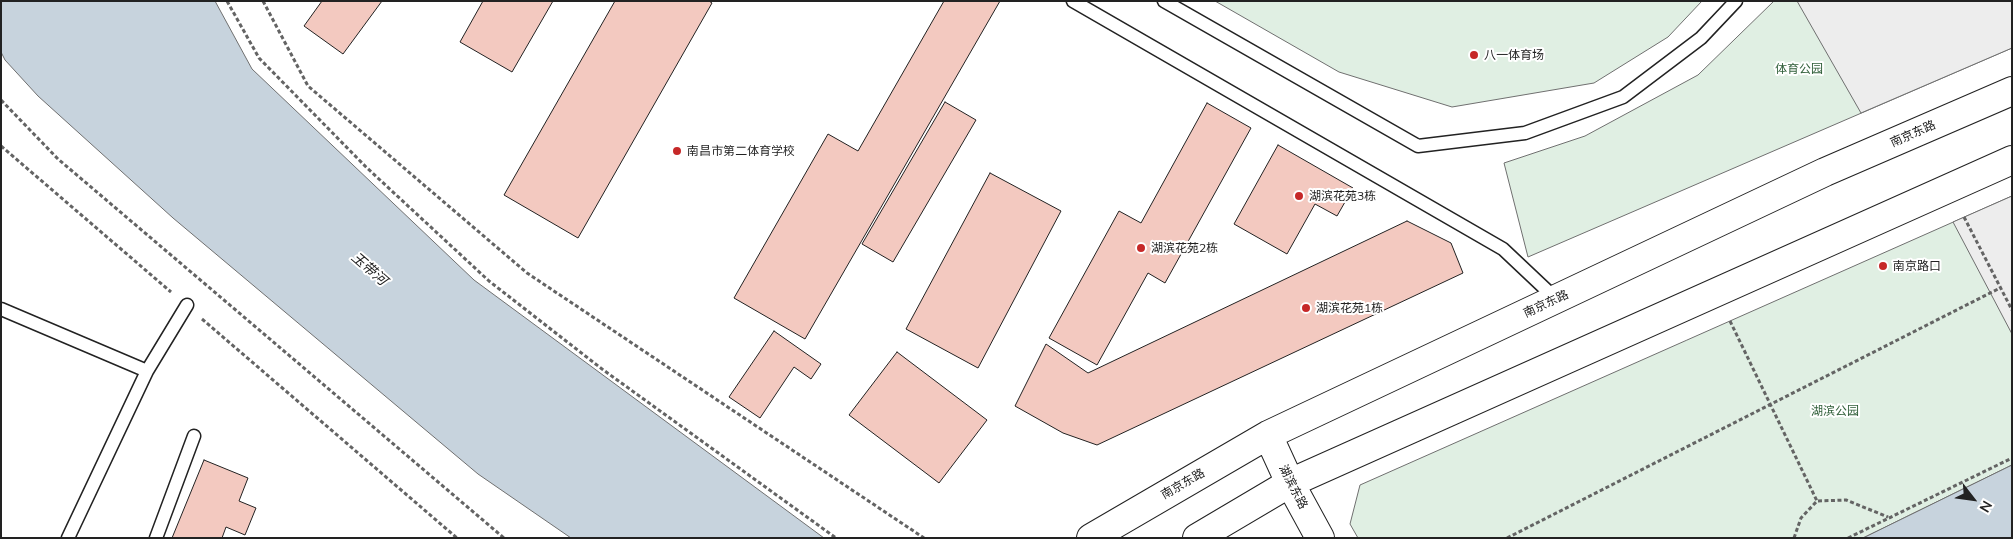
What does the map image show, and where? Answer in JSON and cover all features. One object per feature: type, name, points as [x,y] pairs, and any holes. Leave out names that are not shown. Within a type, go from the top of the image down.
[{"type":"main road","name":"南京东路","points":[[1091,538],[1268,435],[1825,172],[2012,91]]},
{"type":"main road","points":[[1197,538],[1290,483],[2012,160]]},
{"type":"main road","name":"湖滨东路","points":[[1268,435],[1290,483],[1320,538]]},
{"type":"lane","points":[[1073,1],[1503,249],[1556,299]]},
{"type":"lane","points":[[1164,1],[1418,146],[1524,134],[1623,98],[1701,38],[1736,1]]},
{"type":"lane","points":[[68,538],[147,371],[187,306]]},
{"type":"lane","points":[[1,309],[147,371]]},
{"type":"lane","points":[[156,538],[194,436]]},
{"type":"path","points":[[227,1],[259,58],[366,167],[490,281],[602,369],[836,538]]},
{"type":"path","points":[[263,1],[308,86],[527,273],[924,538]]},
{"type":"path","points":[[1,100],[58,159],[504,538]]},
{"type":"path","points":[[1,146],[456,538]]},
{"type":"path","points":[[1964,217],[2012,310]]},
{"type":"path","points":[[1507,538],[2000,288]]},
{"type":"path","points":[[1730,321],[1816,501]]},
{"type":"path","points":[[1848,538],[2012,458]]},
{"type":"path","points":[[1794,538],[1801,518],[1816,501],[1846,500],[1888,518]]},
{"type":"green space","name":"八一体育场","points":[[1215,1],[1702,1],[1668,37],[1594,83],[1452,107],[1339,72]]},
{"type":"green space","name":"体育公园","points":[[1774,1],[2012,1],[2012,48],[1528,257],[1504,163],[1585,136],[1698,75]]},
{"type":"green space","name":"湖滨公园","points":[[2012,196],[2012,465],[1863,538],[1358,538],[1350,524],[1360,485]]},
{"type":"shaded area","points":[[1797,1],[2012,1],[2012,48],[1861,113]]},
{"type":"shaded area","points":[[2012,196],[2012,334],[1953,222]]},
{"type":"water","name":"玉带河","points":[[1,1],[215,1],[252,69],[474,280],[824,538],[571,538],[478,474],[173,218],[38,96],[5,60],[1,52]]},
{"type":"water","points":[[2012,465],[2012,538],[1863,538]]},
{"type":"building","points":[[322,1],[382,1],[343,54],[304,26]]},
{"type":"building","points":[[483,1],[553,1],[512,72],[460,42]]},
{"type":"building","points":[[615,1],[709,1],[712,3],[578,238],[504,195]]},
{"type":"building","points":[[944,1],[1000,1],[805,339],[734,298],[828,134],[858,151]]},
{"type":"building","points":[[945,102],[976,120],[893,262],[862,244]]},
{"type":"building","name":"湖滨花苑2栋","points":[[1207,103],[1251,128],[1165,283],[1148,273],[1097,365],[1049,338],[1119,211],[1141,223]]},
{"type":"building","name":"湖滨花苑3栋","points":[[1278,145],[1353,188],[1337,216],[1315,204],[1287,254],[1234,224]]},
{"type":"building","points":[[990,173],[1061,211],[978,368],[906,329]]},
{"type":"building","name":"湖滨花苑1栋","points":[[1407,221],[1451,243],[1463,273],[1097,445],[1063,433],[1015,406],[1046,344],[1088,373]]},
{"type":"building","points":[[774,331],[821,364],[811,379],[794,367],[760,418],[729,397]]},
{"type":"building","points":[[897,352],[987,420],[939,483],[849,415]]},
{"type":"building","points":[[204,460],[248,478],[239,501],[256,508],[245,535],[226,527],[222,538],[172,538]]},
{"type":"place","name":"八一体育场","points":[[1474,55]]},
{"type":"place","name":"南昌市第二体育学校","points":[[677,151]]},
{"type":"place","name":"湖滨花苑3栋","points":[[1299,196]]},
{"type":"place","name":"湖滨花苑2栋","points":[[1141,248]]},
{"type":"place","name":"南京路口","points":[[1883,266]]},
{"type":"place","name":"湖滨花苑1栋","points":[[1306,308]]}]
